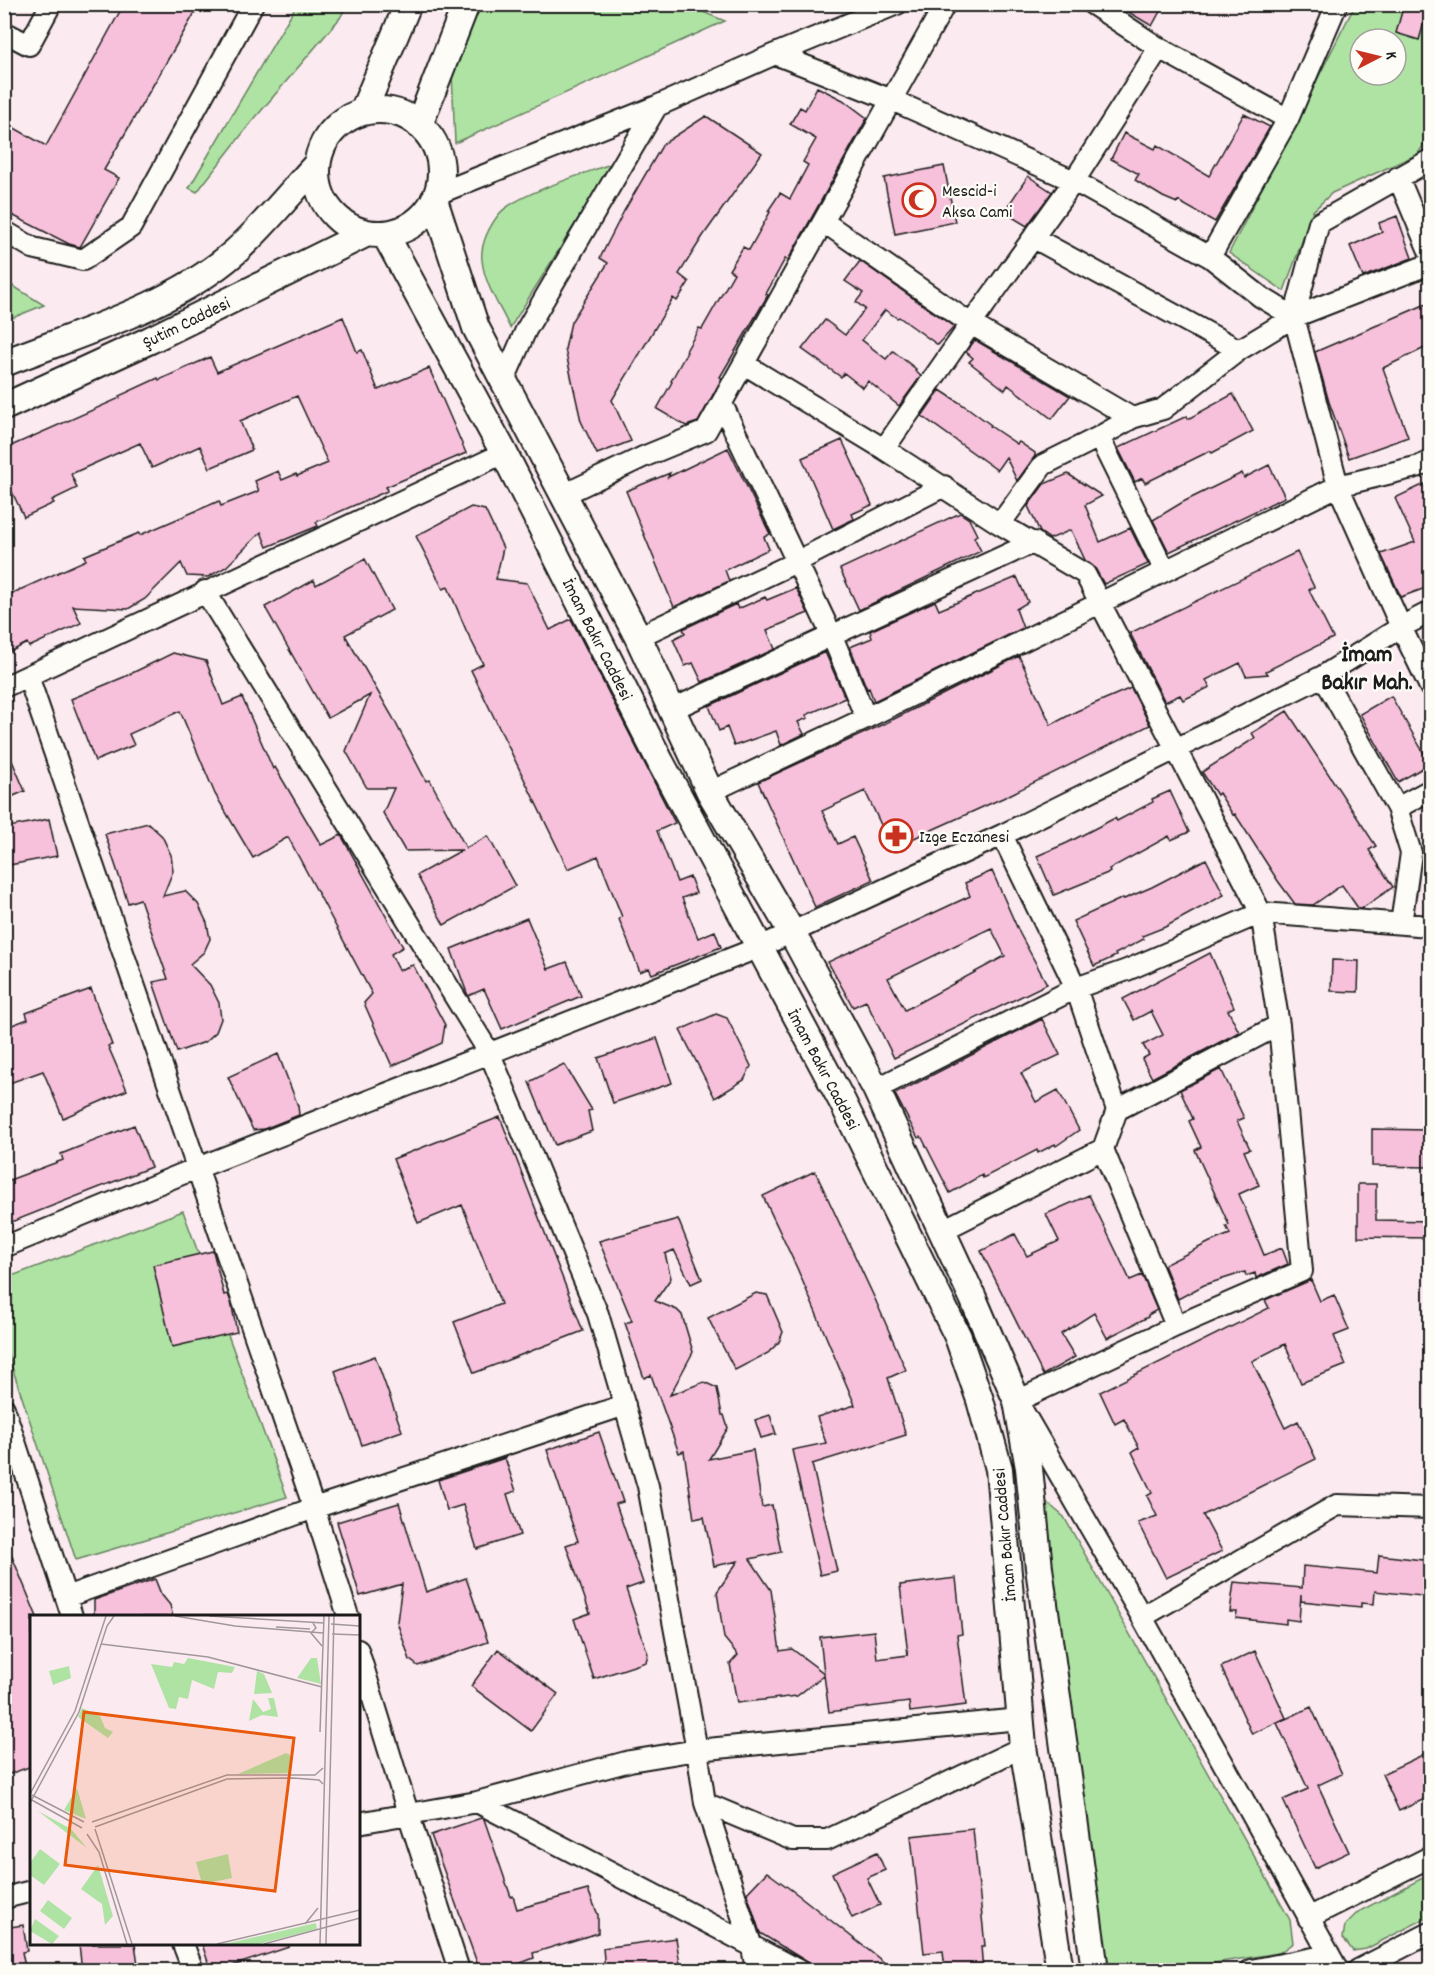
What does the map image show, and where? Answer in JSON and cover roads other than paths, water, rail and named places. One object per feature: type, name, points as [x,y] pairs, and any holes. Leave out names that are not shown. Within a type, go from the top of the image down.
[{"type":"main road","points":[[363,112],[408,4]]},
{"type":"main road","points":[[419,125],[466,4]]},
{"type":"main road","points":[[383,110],[402,115],[419,125],[432,139],[439,157],[440,176],[435,197],[425,213],[414,223],[400,230],[376,233],[349,227],[335,216],[324,201],[318,183],[317,164],[322,146],[332,131],[346,119],[363,112],[383,110]]},
{"type":"main road","name":"Şutim Caddesi","points":[[4,363],[165,300],[196,281],[235,252],[317,164]]},
{"type":"main road","points":[[435,197],[476,328],[638,637],[710,792],[791,931],[876,1089],[973,1298],[1017,1401],[1029,1468],[1039,1568],[1095,1971]]},
{"type":"main road","name":"Şutim Caddesi","points":[[4,407],[376,233]]},
{"type":"main road","name":"İmam Bakır Caddesi","points":[[376,233],[504,453],[662,763],[842,1101],[958,1337],[980,1400],[999,1469],[1023,1747],[1060,1971]]},
{"type":"street","points":[[4,32],[29,45],[51,4]]},
{"type":"street","points":[[4,231],[33,248],[83,260],[131,227],[253,4]]},
{"type":"street","points":[[435,197],[897,4]]},
{"type":"street","points":[[565,494],[643,457],[706,431],[945,4]]},
{"type":"street","points":[[1092,4],[1159,48],[1288,119]]},
{"type":"street","points":[[1210,257],[1288,119],[1338,4]]},
{"type":"street","points":[[884,449],[1074,181],[1159,48]]},
{"type":"street","points":[[775,54],[892,100],[1074,181],[1210,257],[1261,297],[1294,317]]},
{"type":"street","points":[[504,380],[526,330],[657,106]]},
{"type":"street","points":[[1431,160],[1320,223],[1294,317],[1338,486],[1401,627],[1431,687]]},
{"type":"street","points":[[1398,177],[1431,253]]},
{"type":"street","points":[[824,222],[971,324],[1132,418]]},
{"type":"street","points":[[1034,238],[1239,350]]},
{"type":"street","points":[[1000,524],[1043,465],[1132,418],[1163,409],[1239,350],[1294,317],[1431,264]]},
{"type":"street","points":[[744,364],[944,486],[1000,524],[1085,574],[1261,913],[1279,1025],[1302,1271],[1176,1326],[1017,1401],[1142,1617],[1334,1963],[1251,1971]]},
{"type":"street","points":[[722,404],[832,636],[866,718]]},
{"type":"street","points":[[1099,437],[1165,571]]},
{"type":"street","points":[[4,687],[504,453]]},
{"type":"street","points":[[710,792],[866,718],[1338,486],[1431,461]]},
{"type":"street","points":[[638,637],[796,562],[944,486]]},
{"type":"street","points":[[673,709],[1034,542]]},
{"type":"street","points":[[205,591],[490,1054],[598,1314],[648,1486],[705,1803],[752,1947],[756,1971]]},
{"type":"street","points":[[4,1247],[198,1168],[760,947],[1002,835],[1323,676],[1401,627],[1431,612]]},
{"type":"street","points":[[28,676],[314,1508],[347,1615]]},
{"type":"street","points":[[1323,676],[1397,808],[1411,853],[1401,924]]},
{"type":"street","points":[[1397,808],[1431,790]]},
{"type":"street","points":[[1002,835],[1076,988],[1117,1110],[1103,1149],[1176,1326]]},
{"type":"street","points":[[876,1089],[1076,988],[1127,970],[1261,913],[1431,926]]},
{"type":"street","points":[[1117,1110],[1279,1025]]},
{"type":"street","points":[[941,1231],[1103,1149]]},
{"type":"street","points":[[66,1597],[314,1508],[625,1405]]},
{"type":"street","points":[[4,1408],[71,1615]]},
{"type":"street","points":[[1142,1617],[1336,1505],[1431,1508]]},
{"type":"street","points":[[360,1657],[459,1971]]},
{"type":"street","points":[[360,1823],[477,1802],[630,1761],[697,1750],[1020,1719]]},
{"type":"street","points":[[705,1803],[793,1840],[827,1840],[1023,1747]]},
{"type":"street","points":[[477,1802],[798,1971]]},
{"type":"street","points":[[1308,1918],[1431,1857]]},
{"type":"street","points":[[4,1898],[30,1892]]},
{"type":"street","points":[[1358,1971],[1431,1933]]},
{"type":"street","points":[[183,1945],[193,1971]]},
{"type":"place","name":"Mescid-i Aksa Cami","points":[[919,200]]},
{"type":"place","name":"Izge Eczanesi","points":[[896,836]]},
{"type":"district","name":"İmam Bakır Mah.","points":[[1367,667]]}]
